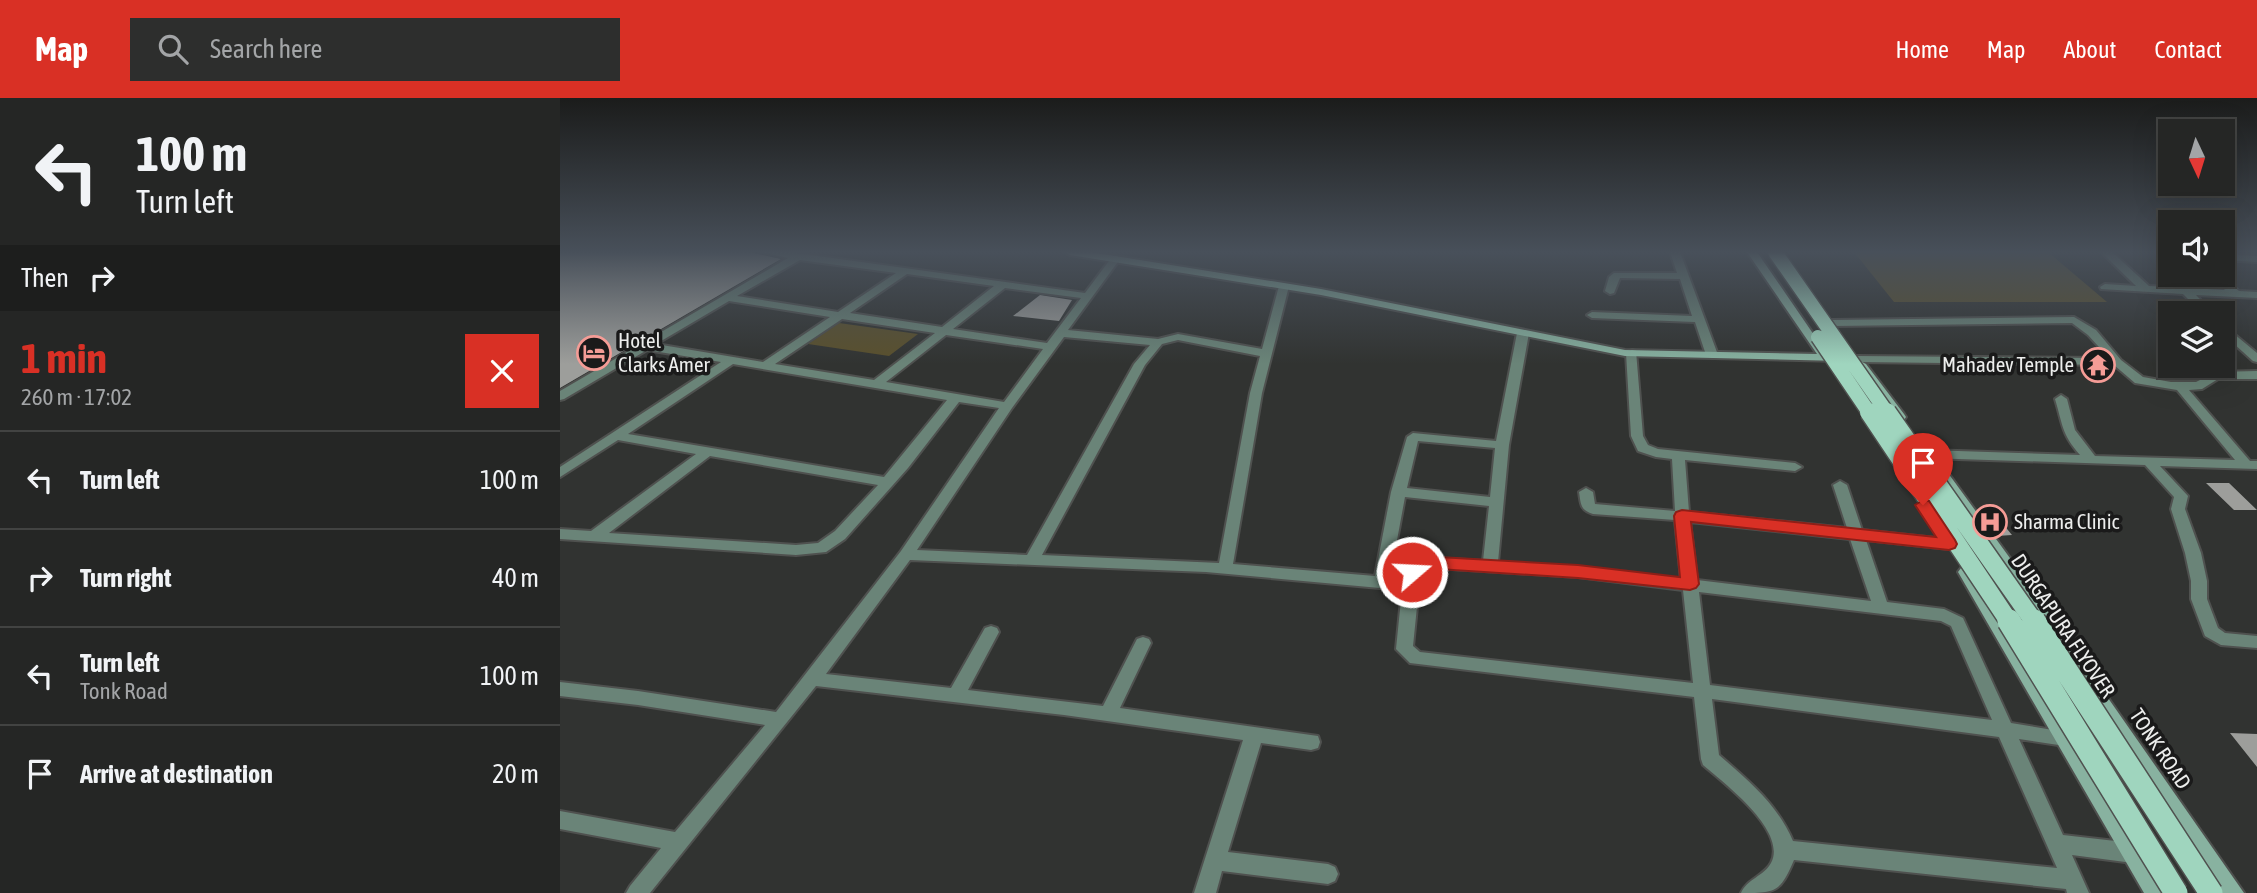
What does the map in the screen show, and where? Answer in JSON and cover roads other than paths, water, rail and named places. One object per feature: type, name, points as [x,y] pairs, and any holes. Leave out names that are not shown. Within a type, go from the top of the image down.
[{"type":"main road","name":"DURGAPURA FLYOVER","points":[[1786,289],[2017,633],[2176,893]]},
{"type":"main road","name":"DURGAPURA FLYOVER","points":[[1801,289],[2056,653],[2211,893]]},
{"type":"street","points":[[560,396],[743,289]]},
{"type":"street","points":[[766,365],[878,289]]},
{"type":"street","points":[[877,384],[997,289]]},
{"type":"street","points":[[1034,289],[1087,296]]},
{"type":"street","points":[[637,893],[780,720],[906,555],[1007,406],[1092,289]]},
{"type":"street","points":[[1225,569],[1256,393],[1283,289]]},
{"type":"street","points":[[1300,289],[1632,353],[2117,362]]},
{"type":"street","points":[[1688,289],[1712,355]]},
{"type":"street","points":[[1778,289],[1949,544],[2156,893]]},
{"type":"street","name":"TONK ROAD","points":[[1809,289],[2026,590],[2233,893]]},
{"type":"street","points":[[2148,289],[2257,295]]},
{"type":"street","points":[[2230,289],[2236,294]]},
{"type":"street","points":[[2186,291],[2196,301]]},
{"type":"street","points":[[728,298],[1049,347]]},
{"type":"street","points":[[1592,315],[1699,319]]},
{"type":"street","points":[[1832,323],[2074,320],[2081,323],[2111,352],[2117,362],[2139,380],[2198,386],[2216,376],[2257,375]]},
{"type":"street","points":[[1060,333],[1158,342],[1178,337],[1268,354]]},
{"type":"street","points":[[1490,565],[1502,445],[1523,333]]},
{"type":"street","points":[[2235,339],[2257,359]]},
{"type":"street","points":[[1031,559],[1140,363],[1158,342]]},
{"type":"street","points":[[645,346],[1007,406]]},
{"type":"street","points":[[1632,353],[1637,436],[1643,448],[1656,453],[1796,467]]},
{"type":"street","points":[[560,473],[733,359]]},
{"type":"street","points":[[2180,386],[2251,465]]},
{"type":"street","points":[[560,534],[735,547],[796,550],[821,548],[840,535],[956,397]]},
{"type":"street","points":[[2061,399],[2067,411],[2065,423],[2069,433],[2091,459]]},
{"type":"street","points":[[616,436],[887,482]]},
{"type":"street","points":[[1382,582],[1398,492],[1413,437],[1502,445]]},
{"type":"street","points":[[593,537],[708,451]]},
{"type":"street","points":[[1927,454],[2251,465]]},
{"type":"street","points":[[1678,455],[1682,516],[1710,759],[1765,810],[1779,830],[1786,850],[1784,865],[1776,876],[1752,893]]},
{"type":"street","points":[[2148,461],[2181,496],[2178,509],[2187,529],[2199,581],[2199,599],[2211,632],[2221,639],[2257,642]]},
{"type":"street","points":[[1840,485],[1881,608]]},
{"type":"street","points":[[1398,492],[1497,502]]},
{"type":"street","points":[[1586,492],[1590,509],[1949,544]]},
{"type":"street","points":[[906,555],[1225,569],[1410,585]]},
{"type":"street","points":[[2064,737],[2003,729],[1703,690],[1416,658],[1404,649],[1414,565],[1421,562],[1490,565],[1690,584],[1944,615],[1956,622],[2003,729],[2075,886]]},
{"type":"street","points":[[957,694],[991,632]]},
{"type":"street","points":[[1108,714],[1143,643]]},
{"type":"street","points":[[812,679],[957,694],[1311,742]]},
{"type":"street","points":[[560,689],[780,720]]},
{"type":"street","points":[[1205,893],[1254,735]]},
{"type":"street","points":[[560,820],[680,842]]},
{"type":"street","points":[[2055,844],[2133,853]]},
{"type":"street","points":[[1786,850],[2075,886]]},
{"type":"street","points":[[1215,860],[1328,874]]},
{"type":"place","name":"Hotel Clarks Amer","points":[[594,353]]},
{"type":"place","name":"Mahadev Temple","points":[[2098,365]]},
{"type":"place","name":"Sharma Clinic","points":[[1990,522]]}]
